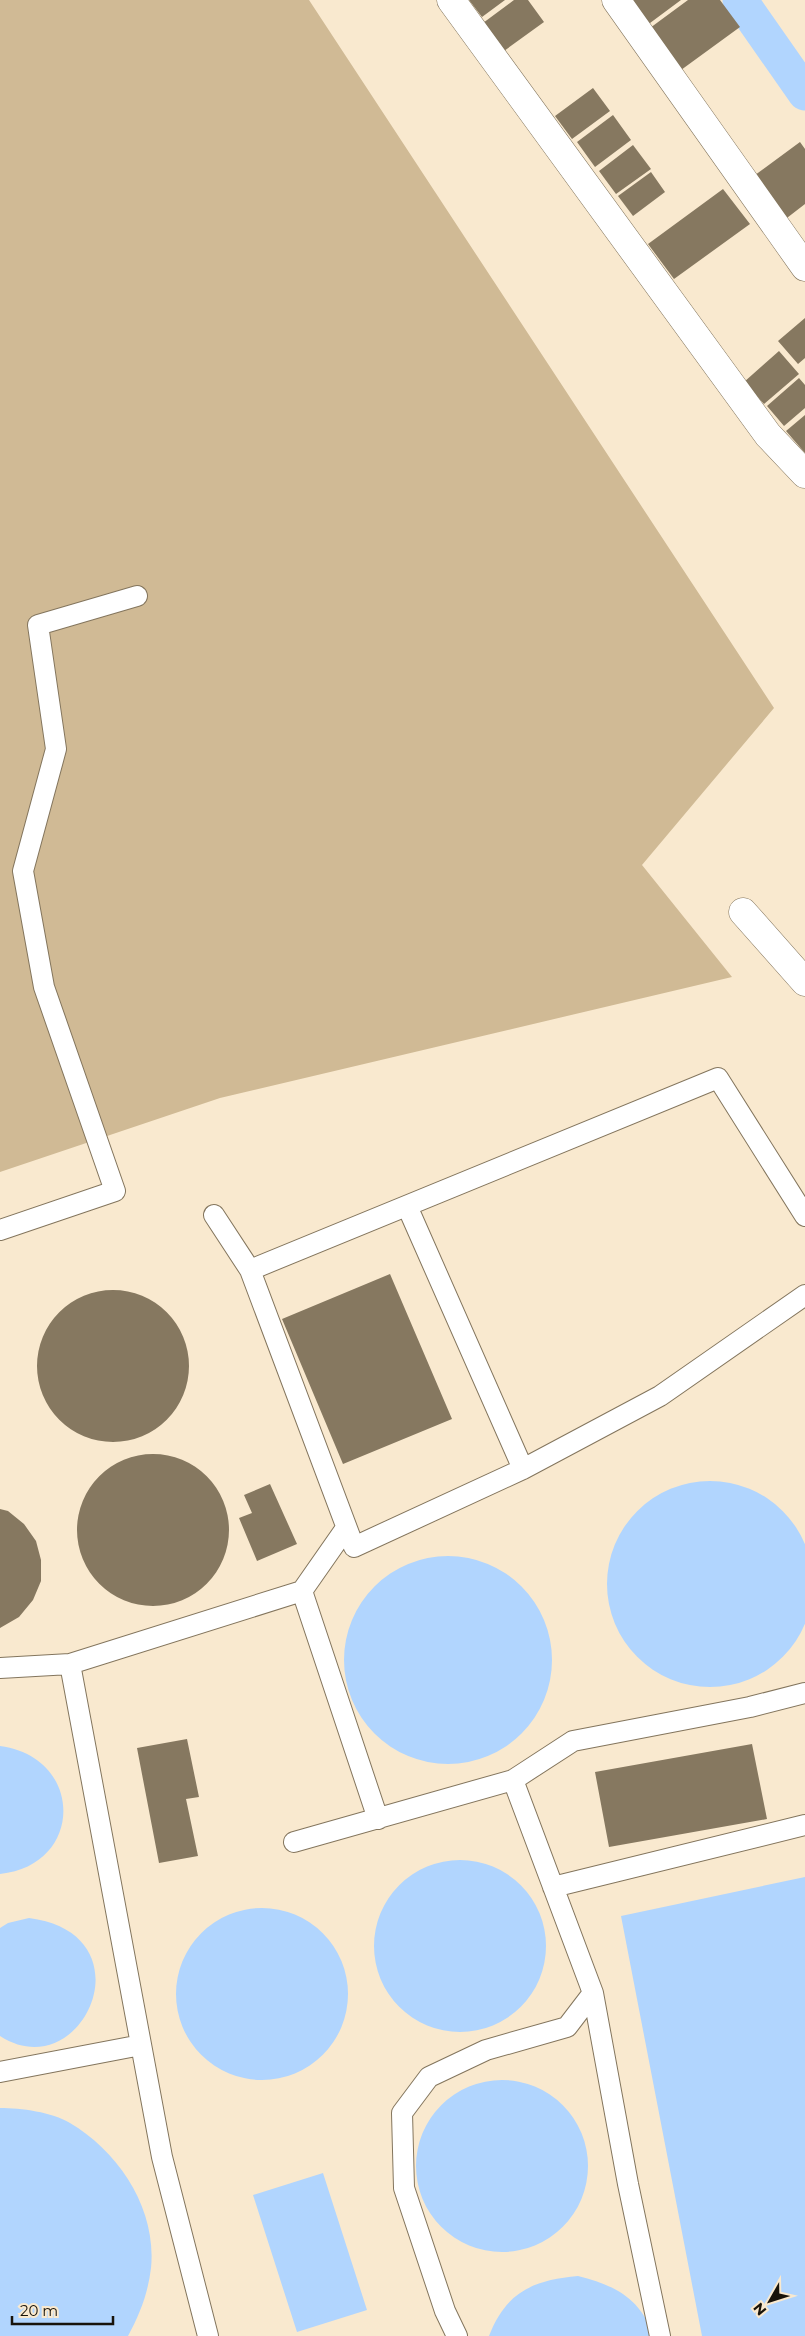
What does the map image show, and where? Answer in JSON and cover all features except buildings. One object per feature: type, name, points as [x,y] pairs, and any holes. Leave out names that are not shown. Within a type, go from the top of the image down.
[{"type":"street","points":[[451,0],[768,435],[805,474]]},
{"type":"street","points":[[616,0],[805,267]]},
{"type":"street","points":[[743,912],[805,982]]},
{"type":"lane","points":[[0,1230],[116,1191],[44,987],[23,871],[56,749],[38,625],[137,596]]},
{"type":"lane","points":[[250,1270],[718,1078],[805,1216]]},
{"type":"lane","points":[[408,1206],[523,1469]]},
{"type":"lane","points":[[214,1215],[250,1270],[354,1547],[523,1469],[660,1396],[805,1295]]},
{"type":"lane","points":[[0,1668],[70,1664],[302,1591],[346,1528]]},
{"type":"lane","points":[[302,1591],[378,1819]]},
{"type":"lane","points":[[70,1664],[162,2157],[208,2336]]},
{"type":"lane","points":[[294,1842],[513,1780],[572,1741],[750,1707],[805,1693]]},
{"type":"lane","points":[[513,1780],[593,1994],[628,2184],[660,2336]]},
{"type":"lane","points":[[553,1887],[805,1824]]},
{"type":"lane","points":[[457,2336],[446,2311],[404,2188],[402,2113],[429,2077],[486,2050],[567,2027],[593,1994]]},
{"type":"lane","points":[[0,2072],[141,2045]]},
{"type":"shaded area","points":[[0,0],[309,0],[774,708],[642,865],[732,977],[220,1098],[0,1172]]},
{"type":"water","points":[[700,1481],[720,1481],[740,1485],[759,1493],[783,1511],[801,1535],[809,1554],[813,1584],[809,1614],[801,1633],[783,1657],[759,1675],[740,1683],[720,1687],[700,1687],[680,1683],[661,1675],[645,1664],[630,1649],[619,1633],[611,1614],[607,1594],[607,1574],[611,1554],[619,1535],[630,1519],[645,1504],[661,1493],[680,1485]]},
{"type":"water","points":[[438,1556],[458,1556],[478,1560],[497,1568],[522,1586],[535,1602],[544,1620],[552,1650],[548,1690],[544,1700],[535,1718],[522,1734],[506,1747],[478,1760],[458,1764],[438,1764],[418,1760],[399,1752],[374,1734],[361,1718],[348,1690],[344,1670],[344,1650],[348,1630],[356,1611],[374,1586],[390,1573],[418,1560]]},
{"type":"water","points":[[0,1746],[28,1754],[47,1769],[59,1789],[63,1811],[60,1832],[48,1852],[28,1866],[0,1874]]},
{"type":"water","points":[[468,1860],[501,1870],[521,1885],[536,1905],[544,1929],[546,1946],[544,1963],[536,1987],[521,2007],[508,2018],[485,2028],[468,2032],[452,2032],[435,2028],[412,2018],[388,1994],[376,1963],[374,1938],[378,1921],[388,1898],[412,1874],[443,1862]]},
{"type":"water","points":[[805,1877],[805,2336],[702,2336],[621,1916]]},
{"type":"water","points":[[254,1908],[270,1908],[303,1918],[317,1927],[329,1939],[338,1953],[344,1969],[348,1994],[346,2011],[338,2035],[329,2049],[317,2061],[303,2070],[287,2076],[270,2080],[254,2080],[221,2070],[207,2061],[195,2049],[186,2035],[180,2019],[176,2002],[176,1986],[186,1953],[195,1939],[207,1927],[221,1918],[237,1912]]},
{"type":"water","points":[[29,1918],[66,1930],[88,1951],[95,1976],[91,2003],[78,2026],[56,2042],[30,2047],[0,2036],[0,1928],[8,1923]]},
{"type":"water","points":[[510,2080],[543,2090],[563,2105],[578,2125],[586,2149],[588,2166],[586,2183],[578,2207],[563,2227],[550,2238],[527,2248],[510,2252],[494,2252],[477,2248],[454,2238],[430,2214],[418,2183],[416,2158],[420,2141],[430,2118],[454,2094],[485,2082]]},
{"type":"water","points":[[0,2108],[36,2111],[70,2123],[88,2135],[104,2150],[119,2166],[131,2184],[141,2204],[148,2225],[151,2246],[151,2268],[143,2303],[128,2336],[0,2336]]},
{"type":"water","points":[[323,2173],[367,2310],[297,2332],[253,2195]]},
{"type":"water","points":[[578,2276],[603,2284],[624,2295],[641,2312],[653,2336],[489,2336],[504,2309],[523,2291],[548,2281]]},
{"type":"waterway","points":[[740,0],[805,93]]}]
